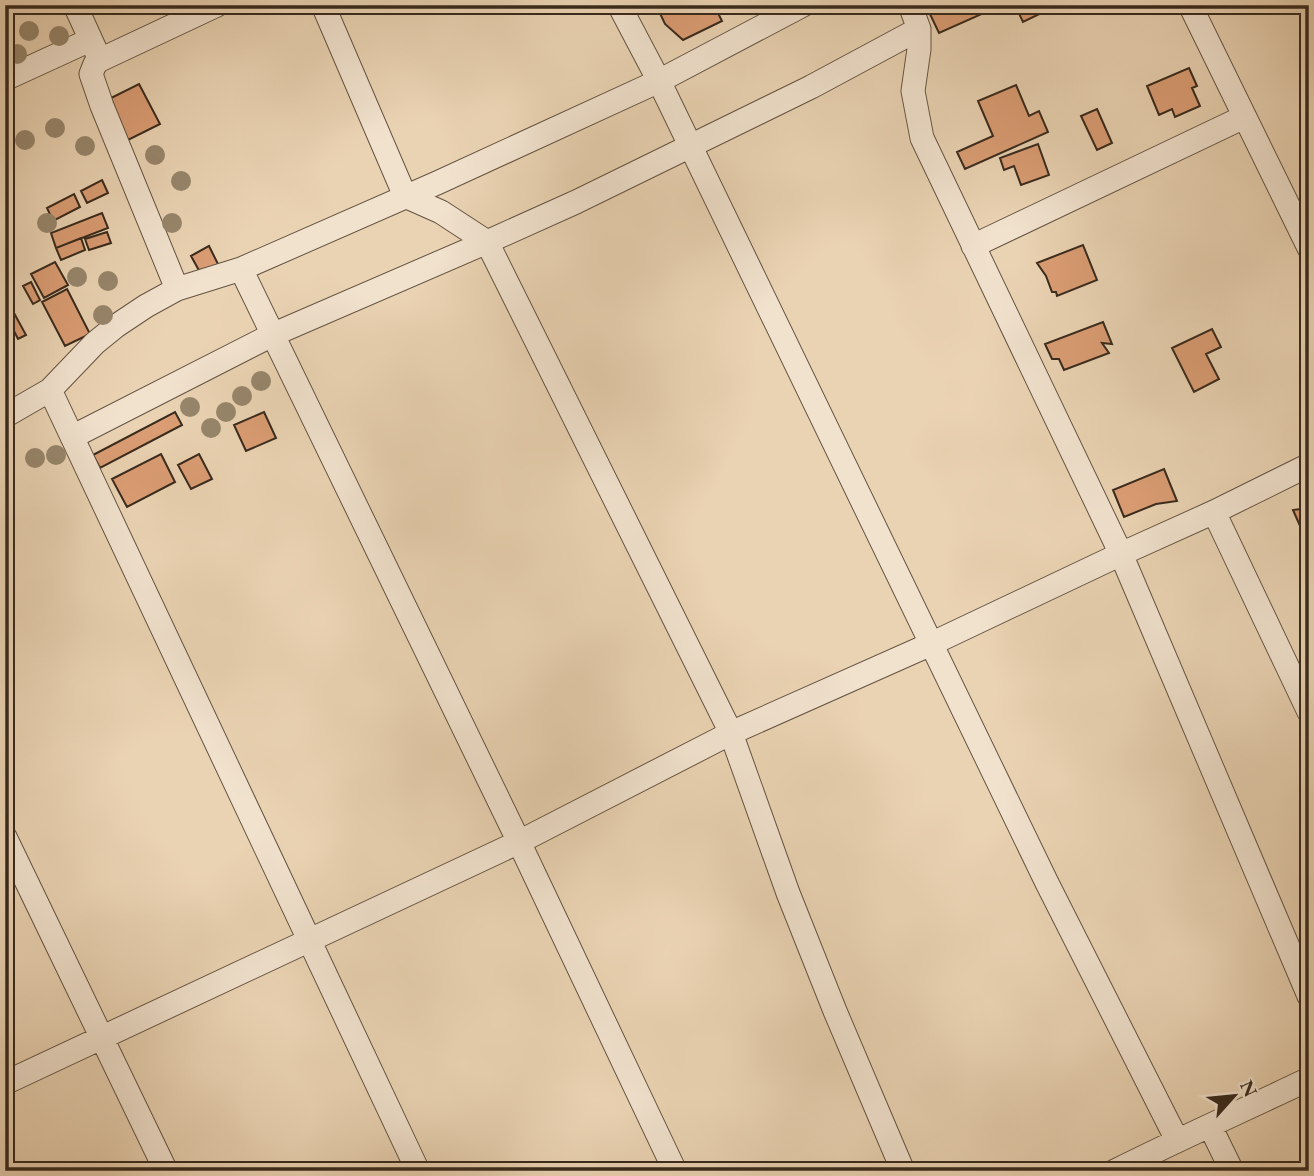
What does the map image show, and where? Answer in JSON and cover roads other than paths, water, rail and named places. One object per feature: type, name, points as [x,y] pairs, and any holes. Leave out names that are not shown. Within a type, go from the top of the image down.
[{"type":"street","points":[[75,5],[95,50],[95,64],[91,74],[102,106],[177,289]]},
{"type":"street","points":[[5,79],[95,50],[217,5]]},
{"type":"street","points":[[323,5],[405,196],[441,212],[488,242],[731,733],[788,893],[903,1171]]},
{"type":"street","points":[[619,5],[691,146],[1046,883],[1177,1140]]},
{"type":"street","points":[[5,416],[50,390],[95,343],[116,326],[177,289],[241,269],[659,81],[803,5]]},
{"type":"street","points":[[909,5],[919,29],[913,91],[922,138],[1121,554],[1309,996]]},
{"type":"street","points":[[1190,5],[1309,248]]},
{"type":"street","points":[[72,438],[272,335],[576,202],[811,87],[919,29]]},
{"type":"street","points":[[973,246],[1244,117]]},
{"type":"street","points":[[241,269],[675,1171]]},
{"type":"street","points":[[50,390],[418,1171]]},
{"type":"street","points":[[5,1083],[519,842],[731,733],[931,644],[1309,465]]},
{"type":"street","points":[[1214,512],[1309,712]]},
{"type":"street","points":[[5,837],[166,1171]]},
{"type":"street","points":[[1115,1171],[1309,1079]]},
{"type":"street","points":[[1210,1126],[1232,1171]]}]
